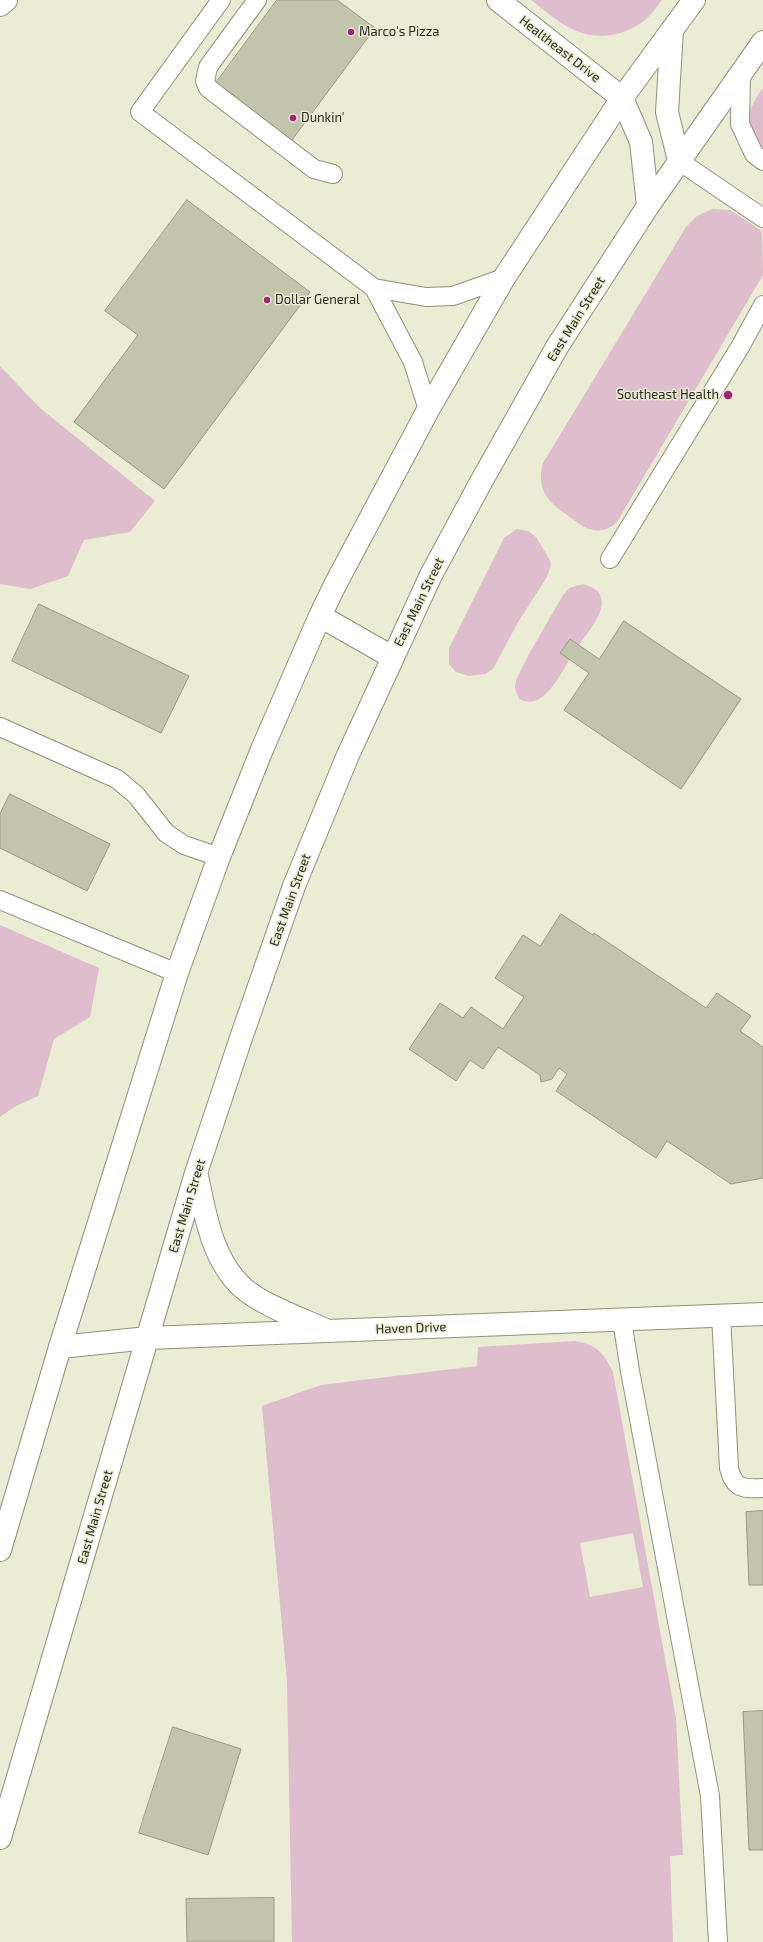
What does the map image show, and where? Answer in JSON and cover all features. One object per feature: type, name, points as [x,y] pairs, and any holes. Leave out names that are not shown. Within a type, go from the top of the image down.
[{"type":"main road","points":[[0,5],[6,0]]},
{"type":"main road","name":"Healtheast Drive","points":[[498,0],[622,98]]},
{"type":"main road","points":[[0,1550],[60,1347],[177,973],[219,858],[263,747],[320,616],[428,410],[504,278],[622,98],[694,0]]},
{"type":"main road","points":[[672,30],[667,112],[680,160]]},
{"type":"main road","name":"East Main Street","points":[[0,1838],[196,1173],[240,1038],[294,886],[348,755],[431,575],[557,347],[648,206],[763,42]]},
{"type":"main road","points":[[622,98],[641,142],[648,206]]},
{"type":"main road","points":[[320,616],[392,658]]},
{"type":"main road","points":[[196,1173],[208,1224],[222,1262],[243,1288],[273,1306],[328,1331]]},
{"type":"main road","name":"Haven Drive","points":[[60,1347],[148,1338],[763,1314]]},
{"type":"lane","points":[[221,0],[140,112],[374,288],[413,362],[428,410]]},
{"type":"lane","points":[[257,0],[208,67],[205,81],[208,88],[314,169],[333,174]]},
{"type":"lane","points":[[741,72],[740,124],[754,154],[763,161]]},
{"type":"lane","points":[[680,160],[763,218]]},
{"type":"lane","points":[[374,288],[426,297],[453,296],[504,278]]},
{"type":"lane","points":[[610,559],[740,347],[763,304]]},
{"type":"lane","points":[[0,726],[117,779],[136,795],[166,833],[184,845],[219,858]]},
{"type":"lane","points":[[0,900],[177,973]]},
{"type":"lane","points":[[721,1315],[729,1468],[732,1479],[737,1485],[750,1489],[763,1488]]},
{"type":"lane","points":[[622,1320],[710,1796],[718,1942]]},
{"type":"shaded area","points":[[531,0],[662,0],[648,17],[638,25],[621,33],[602,36],[583,33],[562,24]]},
{"type":"shaded area","points":[[763,88],[763,149],[759,146],[753,134],[750,115],[753,104]]},
{"type":"shaded area","points":[[712,209],[730,210],[762,231],[763,275],[617,522],[601,530],[588,529],[558,508],[545,494],[541,475],[543,463],[686,227],[697,216]]},
{"type":"shaded area","points":[[0,366],[40,408],[155,501],[130,532],[84,540],[68,576],[30,589],[0,584]]},
{"type":"shaded area","points":[[517,529],[528,531],[536,537],[550,560],[551,565],[547,577],[518,622],[493,669],[485,674],[468,676],[456,672],[449,664],[449,648],[504,538]]},
{"type":"shaded area","points":[[583,584],[594,589],[600,595],[602,603],[596,620],[579,645],[570,639],[561,653],[570,659],[555,683],[543,697],[536,701],[528,702],[519,699],[515,688],[516,680],[529,654],[563,595],[569,588]]},
{"type":"shaded area","points":[[0,925],[99,968],[90,1017],[54,1039],[38,1096],[14,1107],[0,1117]]},
{"type":"shaded area","points":[[575,1341],[589,1345],[598,1350],[606,1359],[613,1372],[676,1719],[683,1855],[670,1856],[673,1942],[292,1942],[287,1681],[262,1406],[321,1385],[477,1366],[478,1347]],"holes":[[[633,1533],[643,1587],[590,1597],[580,1543]]]},
{"type":"building","points":[[277,0],[337,0],[375,28],[292,140],[216,83]]},
{"type":"building","points":[[187,200],[310,292],[164,489],[74,422],[138,335],[105,311]]},
{"type":"building","points":[[39,604],[189,676],[161,733],[12,661]]},
{"type":"building","points":[[624,621],[741,699],[681,789],[564,710],[589,673],[560,653],[570,639],[599,659]]},
{"type":"building","points":[[10,794],[110,844],[87,891],[0,848],[0,814]]},
{"type":"building","points":[[561,914],[593,935],[594,933],[706,1008],[717,993],[751,1016],[740,1031],[763,1047],[763,1178],[731,1184],[667,1141],[656,1158],[556,1091],[567,1074],[559,1068],[552,1079],[541,1082],[540,1075],[498,1047],[483,1069],[470,1060],[456,1081],[409,1049],[440,1003],[463,1018],[471,1007],[503,1029],[524,997],[495,978],[523,935],[540,946]]},
{"type":"building","points":[[763,1511],[763,1585],[749,1585],[746,1512]]},
{"type":"building","points":[[763,1711],[763,1850],[749,1850],[743,1712]]},
{"type":"building","points":[[173,1727],[241,1749],[208,1855],[139,1833]]},
{"type":"building","points":[[274,1898],[274,1942],[187,1942],[186,1899]]},
{"type":"place","name":"Marco's Pizza","points":[[351,32]]},
{"type":"place","name":"Dunkin'","points":[[293,118]]},
{"type":"place","name":"Dollar General","points":[[267,300]]},
{"type":"place","name":"Southeast Health","points":[[728,395]]}]
